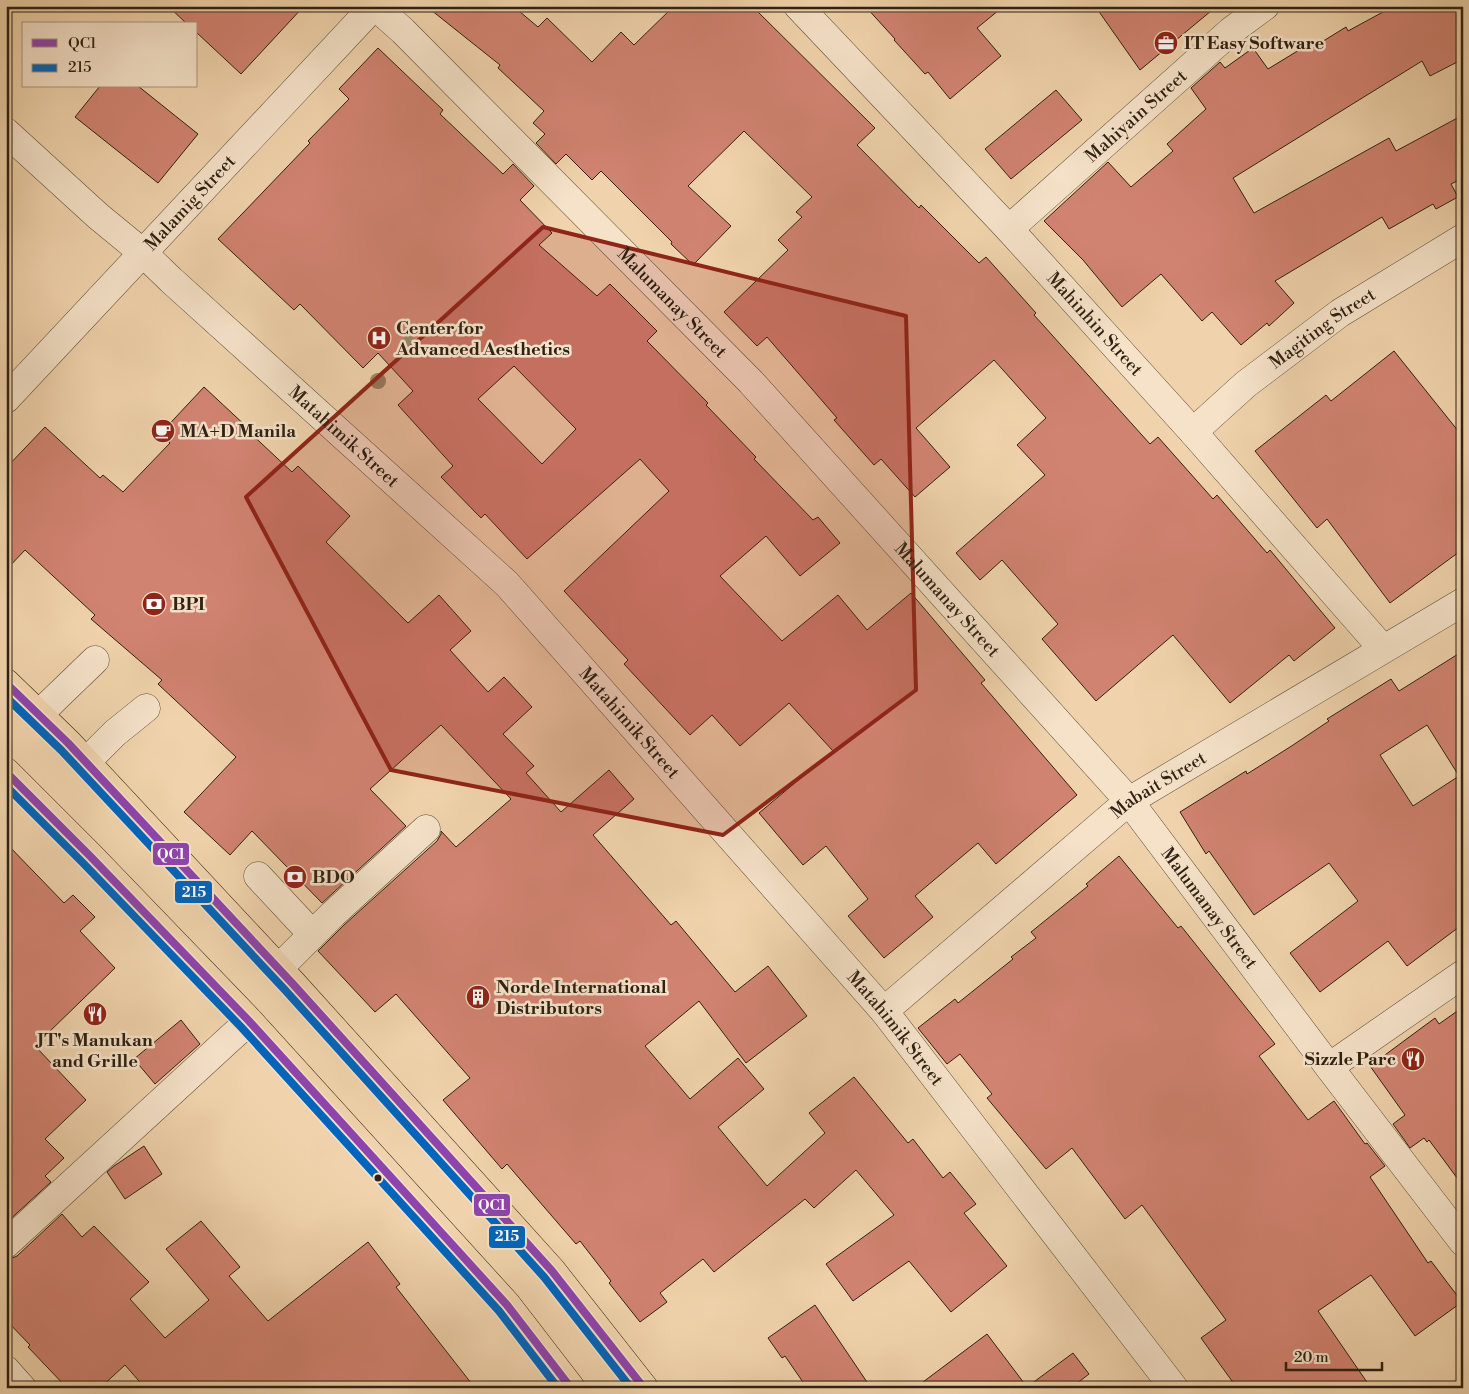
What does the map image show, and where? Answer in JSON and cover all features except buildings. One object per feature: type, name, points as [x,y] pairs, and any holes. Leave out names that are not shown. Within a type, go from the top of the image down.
[{"type":"main road","points":[[6,683],[86,762],[279,968],[552,1271],[644,1388]]},
{"type":"main road","points":[[6,772],[249,1021],[507,1305],[571,1388]]},
{"type":"street","name":"Malamig Street","points":[[6,399],[374,6]]},
{"type":"street","name":"Malumanay Street","points":[[374,6],[403,31],[751,382],[1129,801],[1463,1242]]},
{"type":"street","name":"Mahinhin Street","points":[[798,6],[1008,229],[1193,432],[1383,649]]},
{"type":"street","name":"Mahiyain Street","points":[[1008,229],[1230,31],[1265,6]]},
{"type":"street","name":"Matahimik Street","points":[[6,132],[98,216],[143,253],[507,584],[884,1011],[1174,1388]]},
{"type":"street","name":"Magiting Street","points":[[1193,432],[1246,384],[1340,313],[1463,238]]},
{"type":"street","name":"Mabait Street","points":[[884,1011],[1129,801],[1463,602]]},
{"type":"street","points":[[39,714],[96,660]]},
{"type":"street","points":[[86,762],[115,733],[146,708]]},
{"type":"street","points":[[279,968],[312,934],[426,829]]},
{"type":"street","points":[[258,876],[312,934]]},
{"type":"street","points":[[1329,1067],[1463,974]]},
{"type":"street","points":[[6,1244],[249,1021]]},
{"type":"street","points":[[6,1370],[22,1388]]},
{"type":"highlighted area","points":[[543,227],[906,316],[916,690],[723,835],[391,770],[246,497]]},
{"type":"transit line","name":"QC1","points":[[6,683],[68,743],[292,983],[552,1271],[644,1388]]},
{"type":"transit line","name":"215","points":[[6,697],[61,750],[285,990],[544,1277],[631,1388]]},
{"type":"transit line","name":"QC1","points":[[6,772],[249,1021],[507,1305],[571,1388]]},
{"type":"transit line","name":"215","points":[[6,786],[242,1028],[499,1311],[558,1388]]},
{"type":"place","name":"IT Easy Software","points":[[1166,43]]},
{"type":"place","name":"Center for Advanced Aesthetics","points":[[379,338]]},
{"type":"place","name":"MA+D Manila","points":[[163,431]]},
{"type":"place","name":"BPI","points":[[154,604]]},
{"type":"place","name":"BDO","points":[[295,877]]},
{"type":"place","name":"Norde International Distributors","points":[[478,997]]},
{"type":"place","name":"JT's Manukan and Grille","points":[[95,1014]]},
{"type":"place","name":"Sizzle Parc","points":[[1413,1059]]}]
